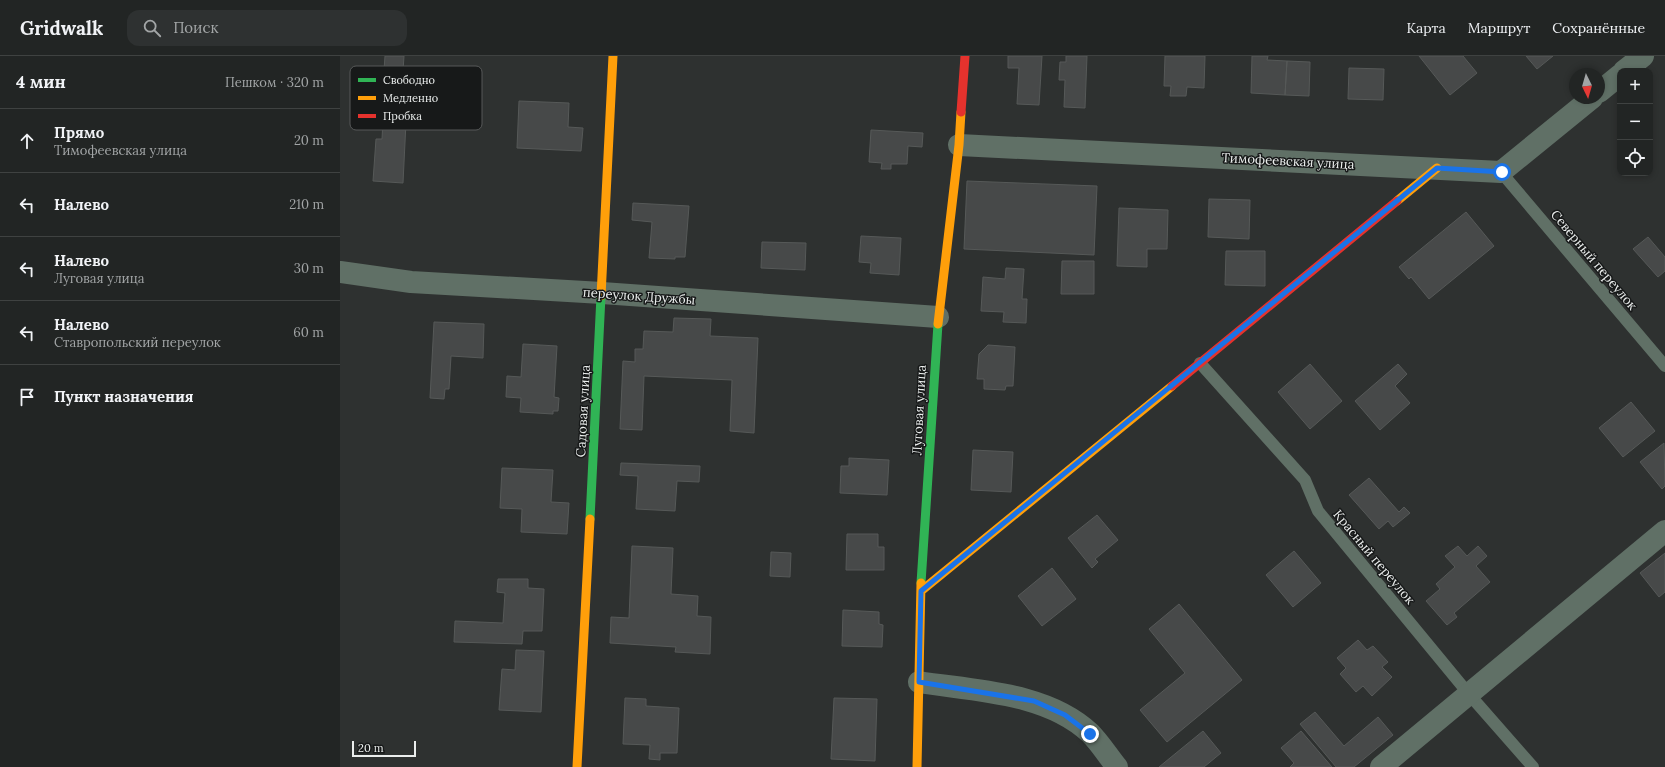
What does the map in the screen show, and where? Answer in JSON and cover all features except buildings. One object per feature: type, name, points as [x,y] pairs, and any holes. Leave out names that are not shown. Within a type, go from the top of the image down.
[{"type":"street","name":"Садовая улица","points":[[577,767],[613,56]]},
{"type":"street","name":"Луговая улица","points":[[916,767],[921,591],[938,317],[959,145],[965,56]]},
{"type":"street","points":[[1628,68],[1643,56]]},
{"type":"street","points":[[1605,87],[1617,77]]},
{"type":"street","points":[[1502,172],[1585,104]]},
{"type":"street","name":"Тимофеевская улица","points":[[959,145],[1502,172]]},
{"type":"street","points":[[921,591],[1437,168]]},
{"type":"street","name":"переулок Дружбы","points":[[340,272],[411,282],[602,293],[938,317]]},
{"type":"street","points":[[1381,767],[1665,530]]},
{"type":"street","points":[[919,682],[1034,701],[1065,715],[1090,734],[1117,767]]},
{"type":"lane","name":"Северный переулок","points":[[1502,172],[1665,366]]},
{"type":"lane","name":"Красный переулок","points":[[1200,363],[1305,480],[1318,511],[1468,693],[1533,767]]},
{"type":"traffic: fast","points":[[590,519],[601,296]]},
{"type":"traffic: fast","points":[[921,583],[938,324]]},
{"type":"traffic: slow","points":[[601,296],[613,56]]},
{"type":"traffic: slow","points":[[938,324],[959,145],[961,112]]},
{"type":"traffic: slow","points":[[1397,201],[1437,168]]},
{"type":"traffic: slow","points":[[921,591],[1172,386]]},
{"type":"traffic: slow","points":[[577,767],[590,519]]},
{"type":"traffic: slow","points":[[917,767],[921,583]]},
{"type":"traffic: jam","points":[[961,112],[965,56]]},
{"type":"traffic: jam","points":[[1172,386],[1397,201]]},
{"type":"route","points":[[1090,734],[1065,715],[1034,701],[919,682],[921,591],[1437,168],[1502,172]]}]
